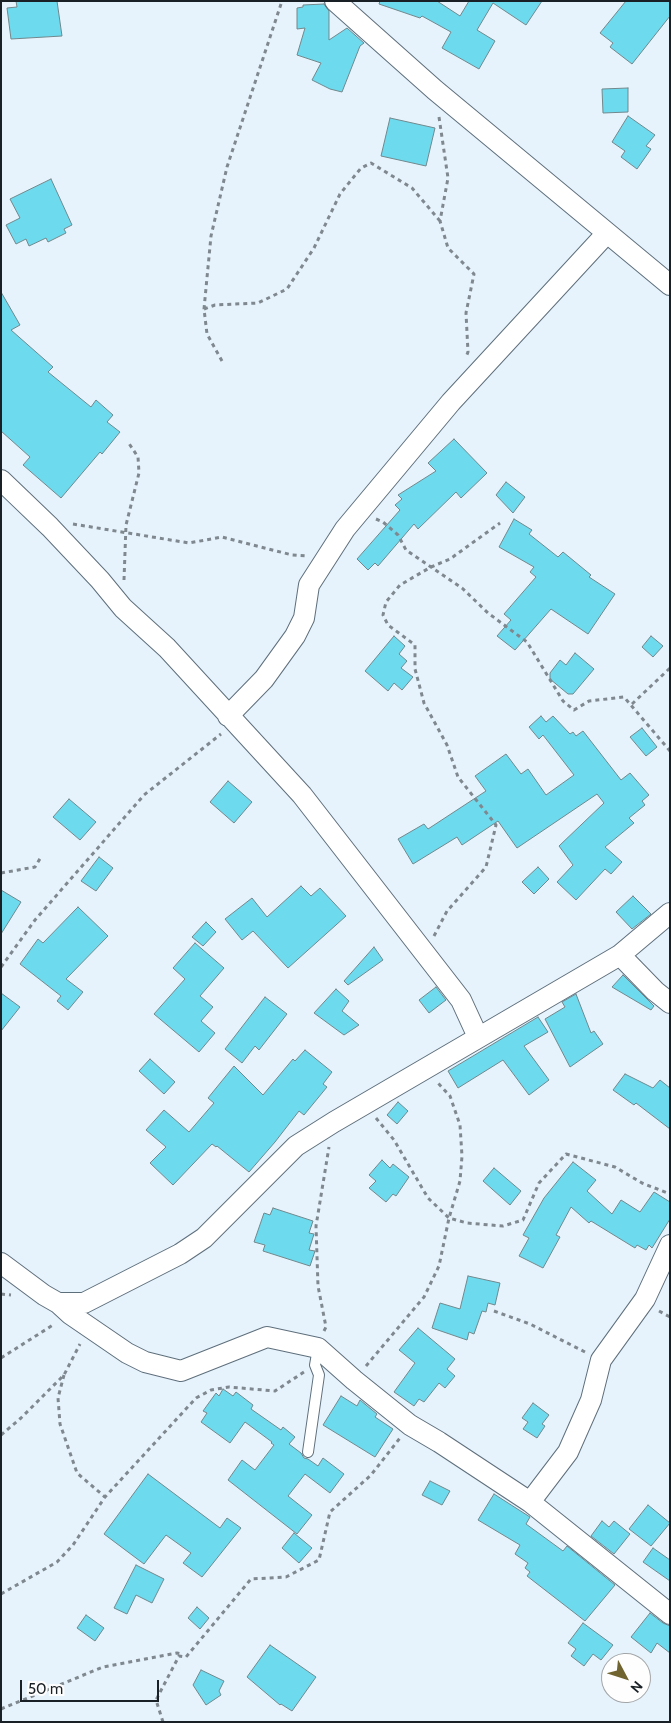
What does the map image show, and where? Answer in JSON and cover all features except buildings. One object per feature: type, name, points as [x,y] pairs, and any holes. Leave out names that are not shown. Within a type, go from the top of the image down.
[{"type":"street","points":[[335,1],[435,90],[670,285]]},
{"type":"street","points":[[232,720],[295,636],[304,618],[310,586],[345,529],[451,402],[606,233]]},
{"type":"street","points":[[1,480],[10,502],[50,527],[100,580],[122,608],[167,648],[302,795],[460,1000],[478,1037]]},
{"type":"street","points":[[64,1308],[84,1303],[180,1254],[204,1238],[296,1146],[620,955],[670,912]]},
{"type":"street","points":[[620,955],[655,991],[670,1003]]},
{"type":"street","points":[[530,1502],[568,1452],[591,1400],[601,1360],[645,1299],[670,1245]]},
{"type":"street","points":[[1,1263],[89,1326],[145,1362],[181,1371],[267,1337],[316,1356],[354,1380],[410,1425],[530,1502],[670,1614]]},
{"type":"lane","points":[[308,1452],[319,1376],[316,1356]]},
{"type":"path","points":[[222,361],[207,334],[204,309],[212,236],[227,167],[282,1]]},
{"type":"path","points":[[435,90],[448,178],[440,220]]},
{"type":"path","points":[[204,309],[215,305],[258,303],[286,289],[314,248],[340,194],[361,168],[371,163],[412,188],[440,220],[448,248],[474,274],[466,313],[468,352],[465,360]]},
{"type":"path","points":[[122,608],[126,524],[139,473],[138,457],[128,442]]},
{"type":"path","points":[[359,512],[383,522],[398,535],[406,550],[462,588],[488,613],[527,642],[563,701],[574,710],[589,700],[624,697],[632,704],[670,751]]},
{"type":"path","points":[[425,954],[448,911],[486,867],[496,825],[458,777],[447,745],[424,703],[415,669],[415,645],[388,625],[383,614],[386,602],[400,584],[450,560],[500,523]]},
{"type":"path","points":[[50,527],[76,524],[126,534],[189,543],[222,537],[292,555],[327,556]]},
{"type":"path","points":[[632,704],[670,668]]},
{"type":"path","points":[[1,967],[36,920],[144,795],[232,720]]},
{"type":"path","points":[[1,873],[35,867],[41,857]]},
{"type":"path","points":[[354,1380],[424,1296],[439,1266],[449,1218],[460,1181],[462,1156],[460,1125],[450,1096],[424,1069]]},
{"type":"path","points":[[365,1104],[394,1140],[428,1198],[449,1218],[467,1223],[504,1226],[523,1220],[539,1184],[566,1154],[615,1167],[642,1183],[670,1194]]},
{"type":"path","points":[[1,1594],[57,1562],[73,1545],[105,1497],[196,1398],[210,1390],[229,1387],[275,1391],[316,1356],[326,1327],[318,1286],[316,1226],[334,1122]]},
{"type":"path","points":[[1,1358],[64,1308]]},
{"type":"path","points":[[494,1311],[530,1324],[601,1360]]},
{"type":"path","points":[[89,1326],[64,1375],[58,1398],[60,1424],[77,1473],[105,1497]]},
{"type":"path","points":[[1,1435],[22,1418],[64,1375]]},
{"type":"path","points":[[186,1657],[251,1579],[286,1577],[319,1560],[330,1512],[371,1475],[410,1425]]},
{"type":"path","points":[[1,1710],[103,1667],[177,1653],[186,1657]]},
{"type":"path","points":[[163,1722],[156,1700],[179,1656],[186,1657]]}]
